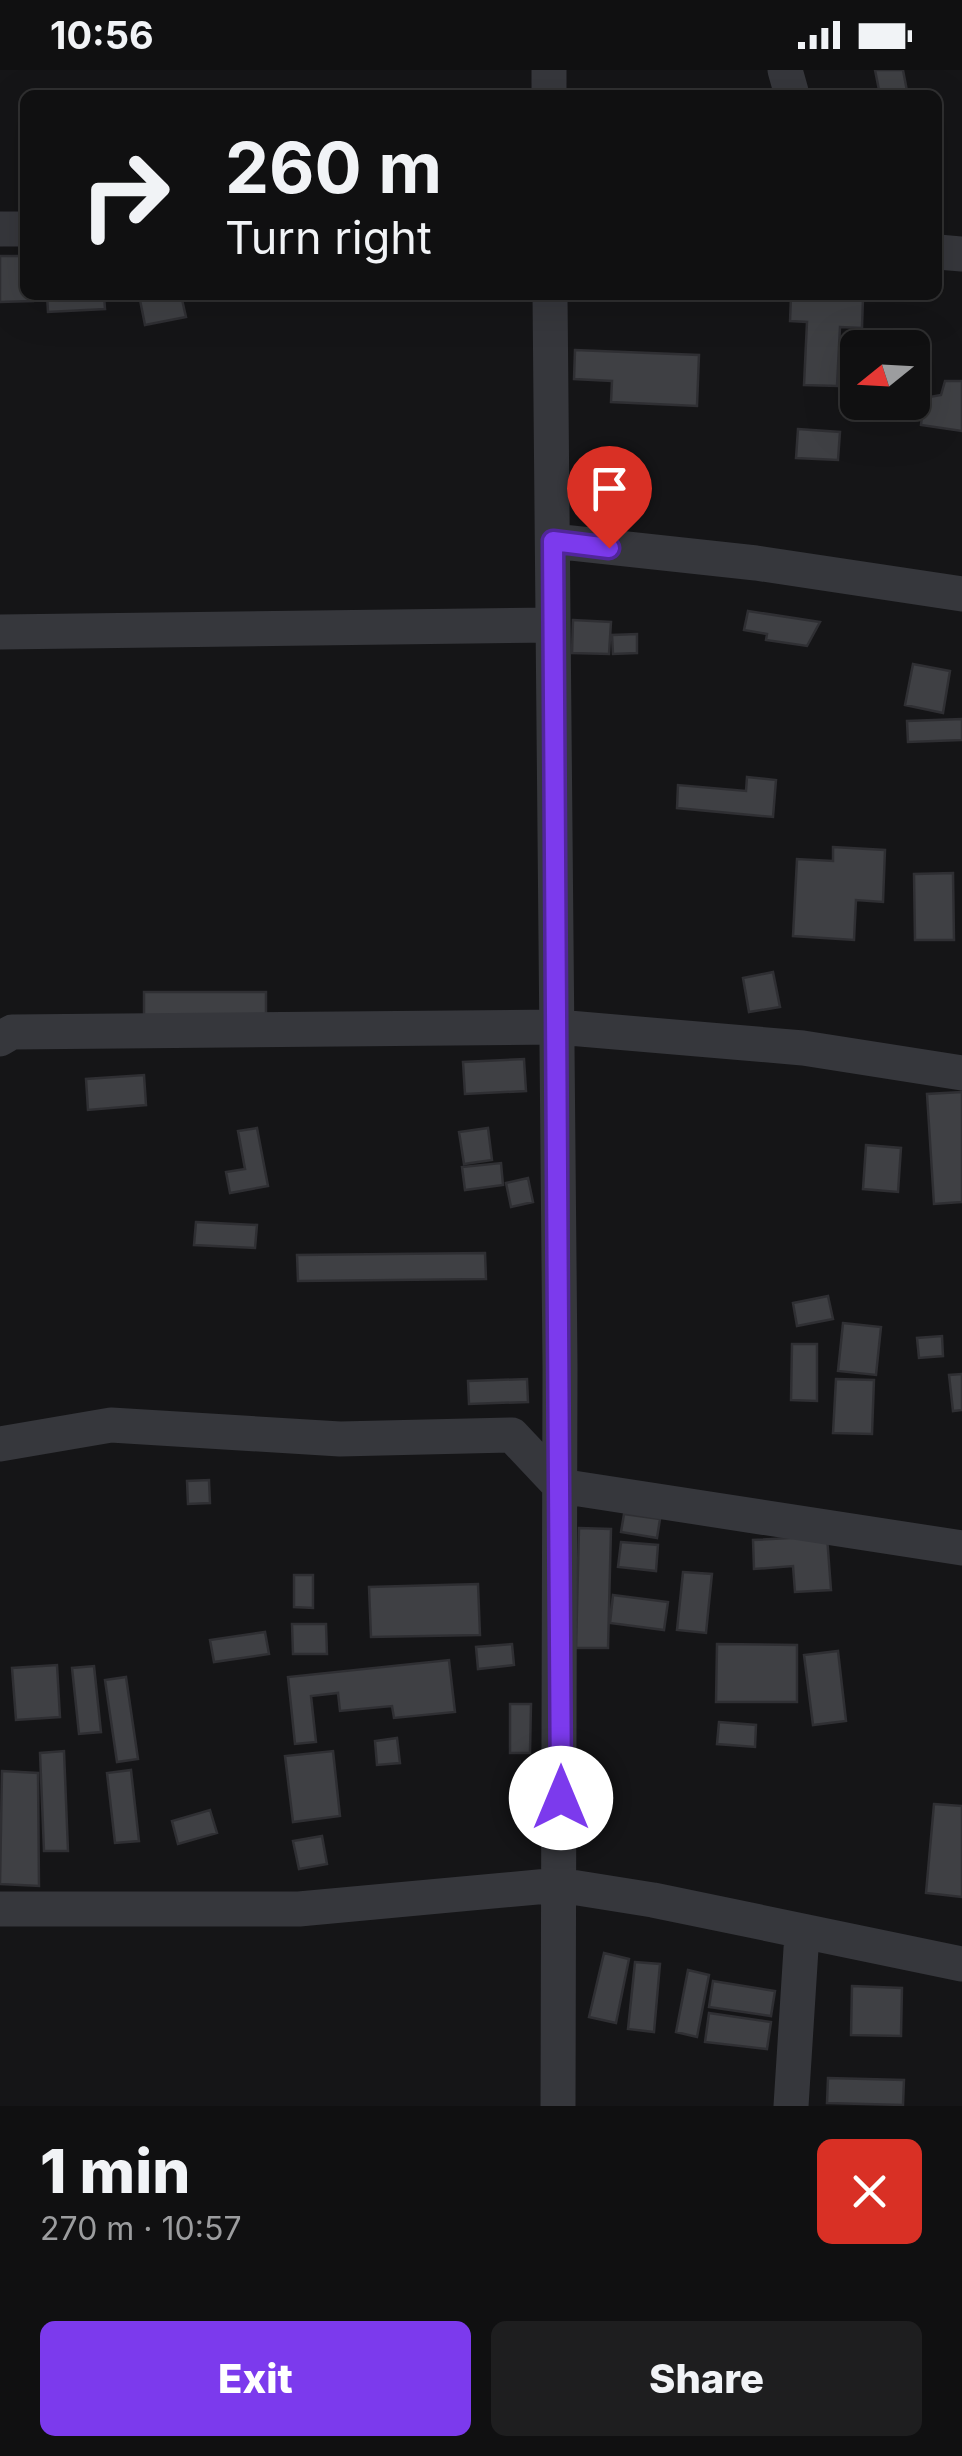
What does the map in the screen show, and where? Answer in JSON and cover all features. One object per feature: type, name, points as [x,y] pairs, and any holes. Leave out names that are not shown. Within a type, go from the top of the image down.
[{"type":"street","points":[[550,300],[560,1486],[558,2106]]},
{"type":"street","points":[[553,541],[756,564],[962,594]]},
{"type":"street","points":[[0,632],[554,625]]},
{"type":"street","points":[[0,1039],[12,1032],[556,1028],[804,1048],[962,1073]]},
{"type":"street","points":[[0,1444],[112,1425],[340,1439],[512,1435],[560,1486],[962,1548]]},
{"type":"street","points":[[0,1909],[299,1909],[559,1885],[653,1900],[962,1964]]},
{"type":"street","points":[[791,2106],[802,1933]]},
{"type":"building","points":[[875,70],[903,70],[907,90],[879,90]]},
{"type":"building","points":[[0,256],[20,256],[20,300],[33,301],[0,302]]},
{"type":"building","points":[[47,300],[104,300],[105,309],[48,312]]},
{"type":"building","points":[[140,300],[182,300],[186,317],[145,325]]},
{"type":"building","points":[[791,300],[863,300],[862,328],[840,327],[837,386],[804,385],[807,322],[790,321]]},
{"type":"building","points":[[575,350],[699,355],[697,406],[611,402],[612,381],[574,379]]},
{"type":"building","points":[[945,381],[962,381],[962,431],[921,425],[922,420],[930,420],[930,397],[941,395]]},
{"type":"building","points":[[798,429],[840,432],[838,460],[796,458]]},
{"type":"building","points":[[748,611],[820,622],[807,646],[766,640],[767,634],[744,630]]},
{"type":"building","points":[[573,620],[611,622],[609,654],[572,653]]},
{"type":"building","points":[[637,634],[637,653],[613,654],[612,635]]},
{"type":"building","points":[[913,664],[950,671],[943,713],[905,705]]},
{"type":"building","points":[[962,719],[962,740],[908,742],[907,721]]},
{"type":"building","points":[[747,777],[776,780],[773,817],[677,808],[678,785],[746,791]]},
{"type":"building","points":[[833,847],[885,850],[883,902],[856,900],[854,940],[793,936],[797,859],[833,861]]},
{"type":"building","points":[[953,873],[954,940],[915,940],[914,874]]},
{"type":"building","points":[[773,972],[780,1007],[749,1012],[743,978]]},
{"type":"building","points":[[144,992],[266,992],[266,1018],[144,1018]]},
{"type":"building","points":[[524,1059],[526,1091],[465,1094],[463,1062]]},
{"type":"building","points":[[144,1075],[146,1105],[88,1110],[86,1079]]},
{"type":"building","points":[[962,1092],[962,1202],[934,1204],[927,1094]]},
{"type":"building","points":[[257,1128],[268,1186],[230,1193],[226,1172],[245,1169],[238,1131]]},
{"type":"building","points":[[488,1128],[492,1160],[464,1164],[459,1132]]},
{"type":"building","points":[[866,1145],[901,1148],[898,1192],[863,1189]]},
{"type":"building","points":[[501,1163],[503,1185],[465,1190],[462,1167]]},
{"type":"building","points":[[528,1178],[533,1202],[511,1207],[506,1183]]},
{"type":"building","points":[[196,1222],[257,1225],[255,1248],[194,1245]]},
{"type":"building","points":[[485,1253],[486,1279],[298,1281],[297,1255]]},
{"type":"building","points":[[828,1296],[833,1319],[797,1326],[793,1303]]},
{"type":"building","points":[[843,1323],[881,1327],[876,1375],[838,1371]]},
{"type":"building","points":[[942,1336],[943,1356],[919,1358],[917,1338]]},
{"type":"building","points":[[792,1344],[817,1344],[817,1401],[791,1400]]},
{"type":"building","points":[[962,1374],[962,1410],[953,1411],[949,1375]]},
{"type":"building","points":[[527,1379],[528,1402],[469,1404],[468,1381]]},
{"type":"building","points":[[836,1379],[874,1380],[872,1434],[833,1433]]},
{"type":"building","points":[[209,1480],[210,1503],[188,1504],[187,1481]]},
{"type":"building","points":[[624,1514],[660,1519],[657,1538],[621,1532]]},
{"type":"building","points":[[579,1528],[611,1529],[608,1648],[576,1648]]},
{"type":"building","points":[[827,1536],[831,1590],[795,1592],[793,1566],[754,1569],[753,1540]]},
{"type":"building","points":[[621,1542],[658,1545],[656,1571],[618,1567]]},
{"type":"building","points":[[683,1572],[712,1574],[706,1633],[677,1630]]},
{"type":"building","points":[[294,1575],[313,1575],[313,1608],[294,1607]]},
{"type":"building","points":[[478,1584],[480,1635],[371,1637],[369,1587]]},
{"type":"building","points":[[613,1595],[668,1602],[664,1630],[610,1623]]},
{"type":"building","points":[[292,1624],[326,1624],[327,1654],[293,1654]]},
{"type":"building","points":[[265,1632],[269,1654],[214,1662],[210,1640]]},
{"type":"building","points":[[512,1644],[514,1665],[478,1669],[476,1647]]},
{"type":"building","points":[[717,1644],[797,1645],[797,1702],[716,1702]]},
{"type":"building","points":[[838,1651],[846,1721],[813,1725],[804,1655]]},
{"type":"building","points":[[449,1660],[455,1712],[394,1718],[392,1706],[340,1711],[338,1693],[311,1696],[316,1742],[295,1744],[288,1677]]},
{"type":"building","points":[[57,1665],[60,1717],[16,1720],[12,1668]]},
{"type":"building","points":[[94,1666],[101,1732],[79,1734],[72,1668]]},
{"type":"building","points":[[126,1677],[138,1759],[117,1762],[105,1680]]},
{"type":"building","points":[[510,1704],[531,1704],[530,1753],[510,1753]]},
{"type":"building","points":[[719,1722],[756,1725],[755,1747],[717,1744]]},
{"type":"building","points":[[397,1738],[400,1763],[377,1765],[375,1741]]},
{"type":"building","points":[[64,1751],[68,1851],[44,1851],[40,1753]]},
{"type":"building","points":[[333,1751],[340,1816],[293,1822],[285,1756]]},
{"type":"building","points":[[131,1770],[139,1841],[115,1843],[107,1773]]},
{"type":"building","points":[[2,1771],[38,1773],[39,1886],[0,1884]]},
{"type":"building","points":[[934,1804],[962,1806],[962,1897],[926,1893]]},
{"type":"building","points":[[210,1810],[217,1833],[178,1844],[172,1821]]},
{"type":"building","points":[[322,1836],[327,1864],[299,1869],[293,1841]]},
{"type":"building","points":[[604,1953],[629,1959],[616,2023],[589,2017]]},
{"type":"building","points":[[635,1962],[660,1964],[654,2032],[628,2029]]},
{"type":"building","points":[[688,1970],[709,1975],[697,2037],[676,2032]]},
{"type":"building","points":[[713,1981],[775,1991],[771,2016],[709,2007]]},
{"type":"building","points":[[852,1986],[902,1988],[901,2036],[851,2035]]},
{"type":"building","points":[[709,2013],[771,2022],[767,2049],[705,2042]]},
{"type":"building","points":[[828,2078],[904,2080],[903,2105],[827,2103]]},
{"type":"route","points":[[561,1798],[553,541],[609,548]]}]
